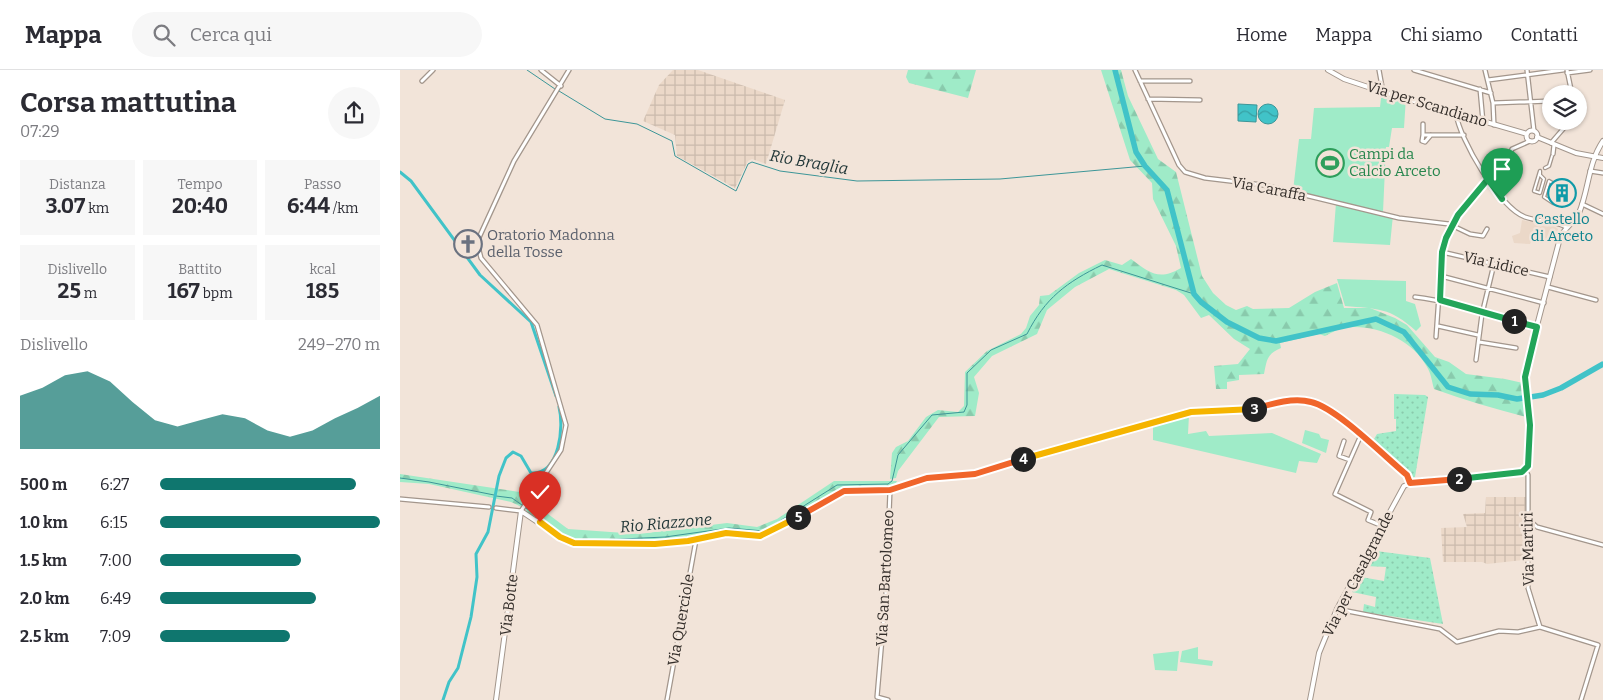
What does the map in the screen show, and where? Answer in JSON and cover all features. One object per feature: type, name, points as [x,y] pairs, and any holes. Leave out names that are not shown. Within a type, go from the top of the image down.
[{"type":"street","points":[[422,81],[433,70]]},
{"type":"street","points":[[541,70],[559,89]]},
{"type":"street","points":[[496,508],[522,509],[525,502],[543,481],[561,450],[566,425],[537,325],[481,258],[477,242],[514,161],[569,70]]},
{"type":"street","name":"Via Caraffa","points":[[1135,70],[1179,165],[1185,172],[1206,178],[1263,185],[1399,218],[1445,223],[1452,226]]},
{"type":"street","name":"Via per Scandiano","points":[[1328,70],[1344,79],[1383,92],[1527,135]]},
{"type":"street","points":[[1379,70],[1383,92]]},
{"type":"street","points":[[1414,70],[1491,93]]},
{"type":"street","points":[[1485,70],[1493,103],[1494,124]]},
{"type":"street","points":[[1527,70],[1534,131],[1538,137],[1576,153],[1603,158]]},
{"type":"street","points":[[1488,80],[1590,70]]},
{"type":"street","points":[[1566,71],[1570,85]]},
{"type":"street","points":[[1140,81],[1190,81]]},
{"type":"street","points":[[1480,89],[1483,122]]},
{"type":"street","points":[[1148,99],[1200,100]]},
{"type":"street","points":[[1493,103],[1542,101]]},
{"type":"street","points":[[1456,113],[1473,156],[1512,210],[1525,217],[1566,227]]},
{"type":"street","points":[[1423,124],[1421,139],[1425,142],[1431,134]]},
{"type":"street","points":[[1545,168],[1549,166],[1549,161],[1553,155],[1553,144],[1563,130]]},
{"type":"street","points":[[1528,142],[1527,135],[1530,131],[1534,131]]},
{"type":"street","points":[[1423,135],[1464,135]]},
{"type":"street","points":[[1436,337],[1442,276],[1442,252],[1452,226],[1462,209],[1488,179],[1504,169],[1512,149],[1534,141],[1538,137]]},
{"type":"street","name":"Via Martiri","points":[[1540,627],[1528,588],[1528,475],[1525,470],[1528,461],[1529,418],[1525,380],[1560,238],[1566,227],[1576,218],[1582,204],[1594,156],[1603,141]]},
{"type":"street","points":[[1590,171],[1603,174]]},
{"type":"street","points":[[1540,172],[1544,179],[1541,189],[1540,193],[1534,191],[1540,172]]},
{"type":"street","points":[[1549,181],[1559,187],[1553,203],[1544,197],[1546,190],[1549,181]]},
{"type":"street","points":[[1541,189],[1546,190]]},
{"type":"street","points":[[1582,204],[1603,214]]},
{"type":"street","points":[[1452,226],[1470,234],[1483,236],[1487,229]]},
{"type":"street","name":"Via Lidice","points":[[1442,252],[1550,277]]},
{"type":"street","points":[[1476,360],[1482,314],[1494,264]]},
{"type":"street","points":[[1442,276],[1544,303]]},
{"type":"street","points":[[1548,287],[1596,300]]},
{"type":"street","points":[[1415,297],[1440,300],[1482,314],[1537,327]]},
{"type":"street","points":[[1438,326],[1478,336]]},
{"type":"street","points":[[1479,342],[1516,348]]},
{"type":"street","points":[[890,490],[927,478],[975,474],[1191,412],[1247,410],[1279,403],[1311,401],[1339,417],[1361,435],[1407,475],[1410,483],[1525,470]]},
{"type":"street","points":[[1361,435],[1335,494],[1371,512],[1368,520],[1380,525]]},
{"type":"street","points":[[1344,441],[1339,456],[1350,460]]},
{"type":"street","name":"Via per Casalgrande","points":[[1310,700],[1319,653],[1337,609],[1400,492],[1410,483]]},
{"type":"street","name":"Via San Bartolomeo","points":[[522,509],[560,537],[574,543],[662,543],[696,540],[726,533],[763,536],[844,491],[890,490],[886,593],[877,697],[888,700]]},
{"type":"street","points":[[400,499],[490,507]]},
{"type":"street","name":"Via Botte","points":[[496,700],[522,509]]},
{"type":"street","points":[[1528,518],[1536,527],[1603,545]]},
{"type":"street","name":"Via Querciole","points":[[667,700],[696,540]]},
{"type":"street","points":[[1337,609],[1440,629],[1457,642],[1499,631],[1518,632],[1540,627],[1598,645],[1582,700]]},
{"type":"shaded area","points":[[673,70],[698,70],[785,100],[766,164],[752,159],[748,161],[735,188],[677,156],[675,135],[643,121],[659,85]]},
{"type":"shaded area","points":[[1522,220],[1554,226],[1558,229],[1555,241],[1533,237],[1530,244],[1514,243],[1512,236],[1520,233]]},
{"type":"shaded area","points":[[1486,497],[1526,497],[1523,560],[1487,564],[1482,562],[1443,562],[1441,528],[1467,527],[1463,514],[1485,513]]},
{"type":"green space","points":[[908,70],[976,70],[968,98],[909,83],[906,77]]},
{"type":"green space","points":[[1101,70],[1121,70],[1128,96],[1158,159],[1176,172],[1202,276],[1213,293],[1226,305],[1236,310],[1247,306],[1253,309],[1289,308],[1315,292],[1337,283],[1344,308],[1370,308],[1395,318],[1407,325],[1435,357],[1449,362],[1466,374],[1523,383],[1526,417],[1434,389],[1428,369],[1412,348],[1391,335],[1367,328],[1343,328],[1325,336],[1319,334],[1280,343],[1281,348],[1273,352],[1268,358],[1264,374],[1239,375],[1239,380],[1227,382],[1227,389],[1216,389],[1214,366],[1238,364],[1250,349],[1234,339],[1209,315],[1201,318],[1184,295],[1176,290],[1109,269],[1075,287],[1047,310],[1037,334],[992,356],[974,377],[979,393],[975,416],[939,417],[898,471],[896,478],[890,479],[892,453],[896,447],[908,441],[926,417],[938,410],[958,412],[964,406],[965,372],[987,351],[1021,334],[1026,328],[1030,316],[1039,305],[1040,296],[1049,295],[1079,273],[1105,260],[1122,265],[1131,259],[1149,271],[1161,275],[1181,268],[1176,246],[1153,199],[1152,183],[1130,160]]},
{"type":"green space","points":[[1382,90],[1406,97],[1404,128],[1392,128],[1389,147],[1386,147],[1383,212],[1393,215],[1390,245],[1333,242],[1336,203],[1293,191],[1299,139],[1311,139],[1314,108],[1380,107]]},
{"type":"green space","points":[[1337,279],[1406,281],[1406,301],[1415,304],[1421,326],[1416,331],[1391,313],[1375,309],[1345,306]]},
{"type":"green space","points":[[1394,394],[1425,395],[1428,397],[1415,477],[1411,478],[1374,439],[1377,434],[1396,431]]},
{"type":"green space","points":[[1189,415],[1188,434],[1206,431],[1209,436],[1272,433],[1321,454],[1317,463],[1299,461],[1296,473],[1153,440],[1153,426]]},
{"type":"green space","points":[[1305,430],[1319,434],[1321,438],[1329,440],[1326,453],[1302,443]]},
{"type":"green space","points":[[400,474],[526,493],[534,496],[544,511],[568,529],[639,534],[727,523],[757,527],[777,519],[834,481],[897,481],[894,487],[841,490],[761,534],[728,530],[674,540],[632,541],[594,547],[570,546],[559,541],[529,519],[526,509],[511,502],[429,484],[400,482]]},
{"type":"green space","points":[[1376,551],[1430,558],[1443,624],[1363,612],[1364,604],[1375,607],[1376,597],[1352,592],[1361,577],[1384,581],[1386,567],[1366,566]]},
{"type":"green space","points":[[1198,647],[1198,659],[1213,661],[1212,666],[1180,662],[1182,651]]},
{"type":"green space","points":[[1179,651],[1177,671],[1155,670],[1153,654]]},
{"type":"water","points":[[1238,104],[1257,105],[1256,122],[1238,121]]},
{"type":"water","points":[[1268,104],[1275,107],[1278,114],[1275,121],[1268,124],[1261,121],[1258,114],[1261,107]]},
{"type":"waterway","name":"Rio Braglia","points":[[527,70],[555,89]]},
{"type":"waterway","points":[[1115,70],[1136,152],[1145,166],[1167,190],[1194,294],[1201,302],[1227,322],[1259,338],[1276,341],[1376,319],[1404,332],[1448,387],[1470,394],[1498,395],[1517,399],[1543,395],[1561,388],[1603,364]]},
{"type":"waterway","name":"Rio Braglia","points":[[559,91],[605,119],[637,124],[672,141],[675,156],[736,191],[748,164],[752,162],[780,171],[857,181],[1000,179],[1145,166]]},
{"type":"waterway","points":[[400,172],[411,181],[480,275],[531,322],[556,396]]},
{"type":"waterway","name":"Rio Riazzone","points":[[578,541],[665,537],[729,528],[764,531],[837,485],[888,484],[892,481],[898,455],[932,415],[964,412],[967,405],[967,373],[991,350],[1027,334],[1041,310],[1049,301],[1078,278],[1102,265],[1194,294]]},
{"type":"waterway","points":[[443,700],[449,682],[458,668],[471,617],[477,577],[476,554],[488,532],[499,476],[506,458],[513,452],[521,456],[531,473],[541,472],[548,466],[558,448],[561,426],[559,407]]},
{"type":"waterway","name":"Rio Riazzone","points":[[400,478],[494,495]]},
{"type":"waterway","name":"Rio Riazzone","points":[[496,496],[512,498],[570,539]]},
{"type":"place","name":"Campi da Calcio Arceto","points":[[1330,163]]},
{"type":"place","name":"Castello di Arceto","points":[[1562,193]]},
{"type":"place","name":"Oratorio Madonna della Tosse","points":[[468,244]]},
{"type":"route","points":[[540,522],[556,535],[574,543],[586,544],[668,543],[726,533],[760,536],[766,535],[844,491],[890,490],[927,478],[958,477],[975,474],[1191,412],[1247,410],[1294,401],[1311,401],[1339,417],[1407,475],[1410,483],[1522,472],[1528,466],[1530,425],[1525,377],[1537,327],[1482,314],[1440,300],[1442,252],[1446,238],[1458,215],[1488,179],[1502,199]]}]
